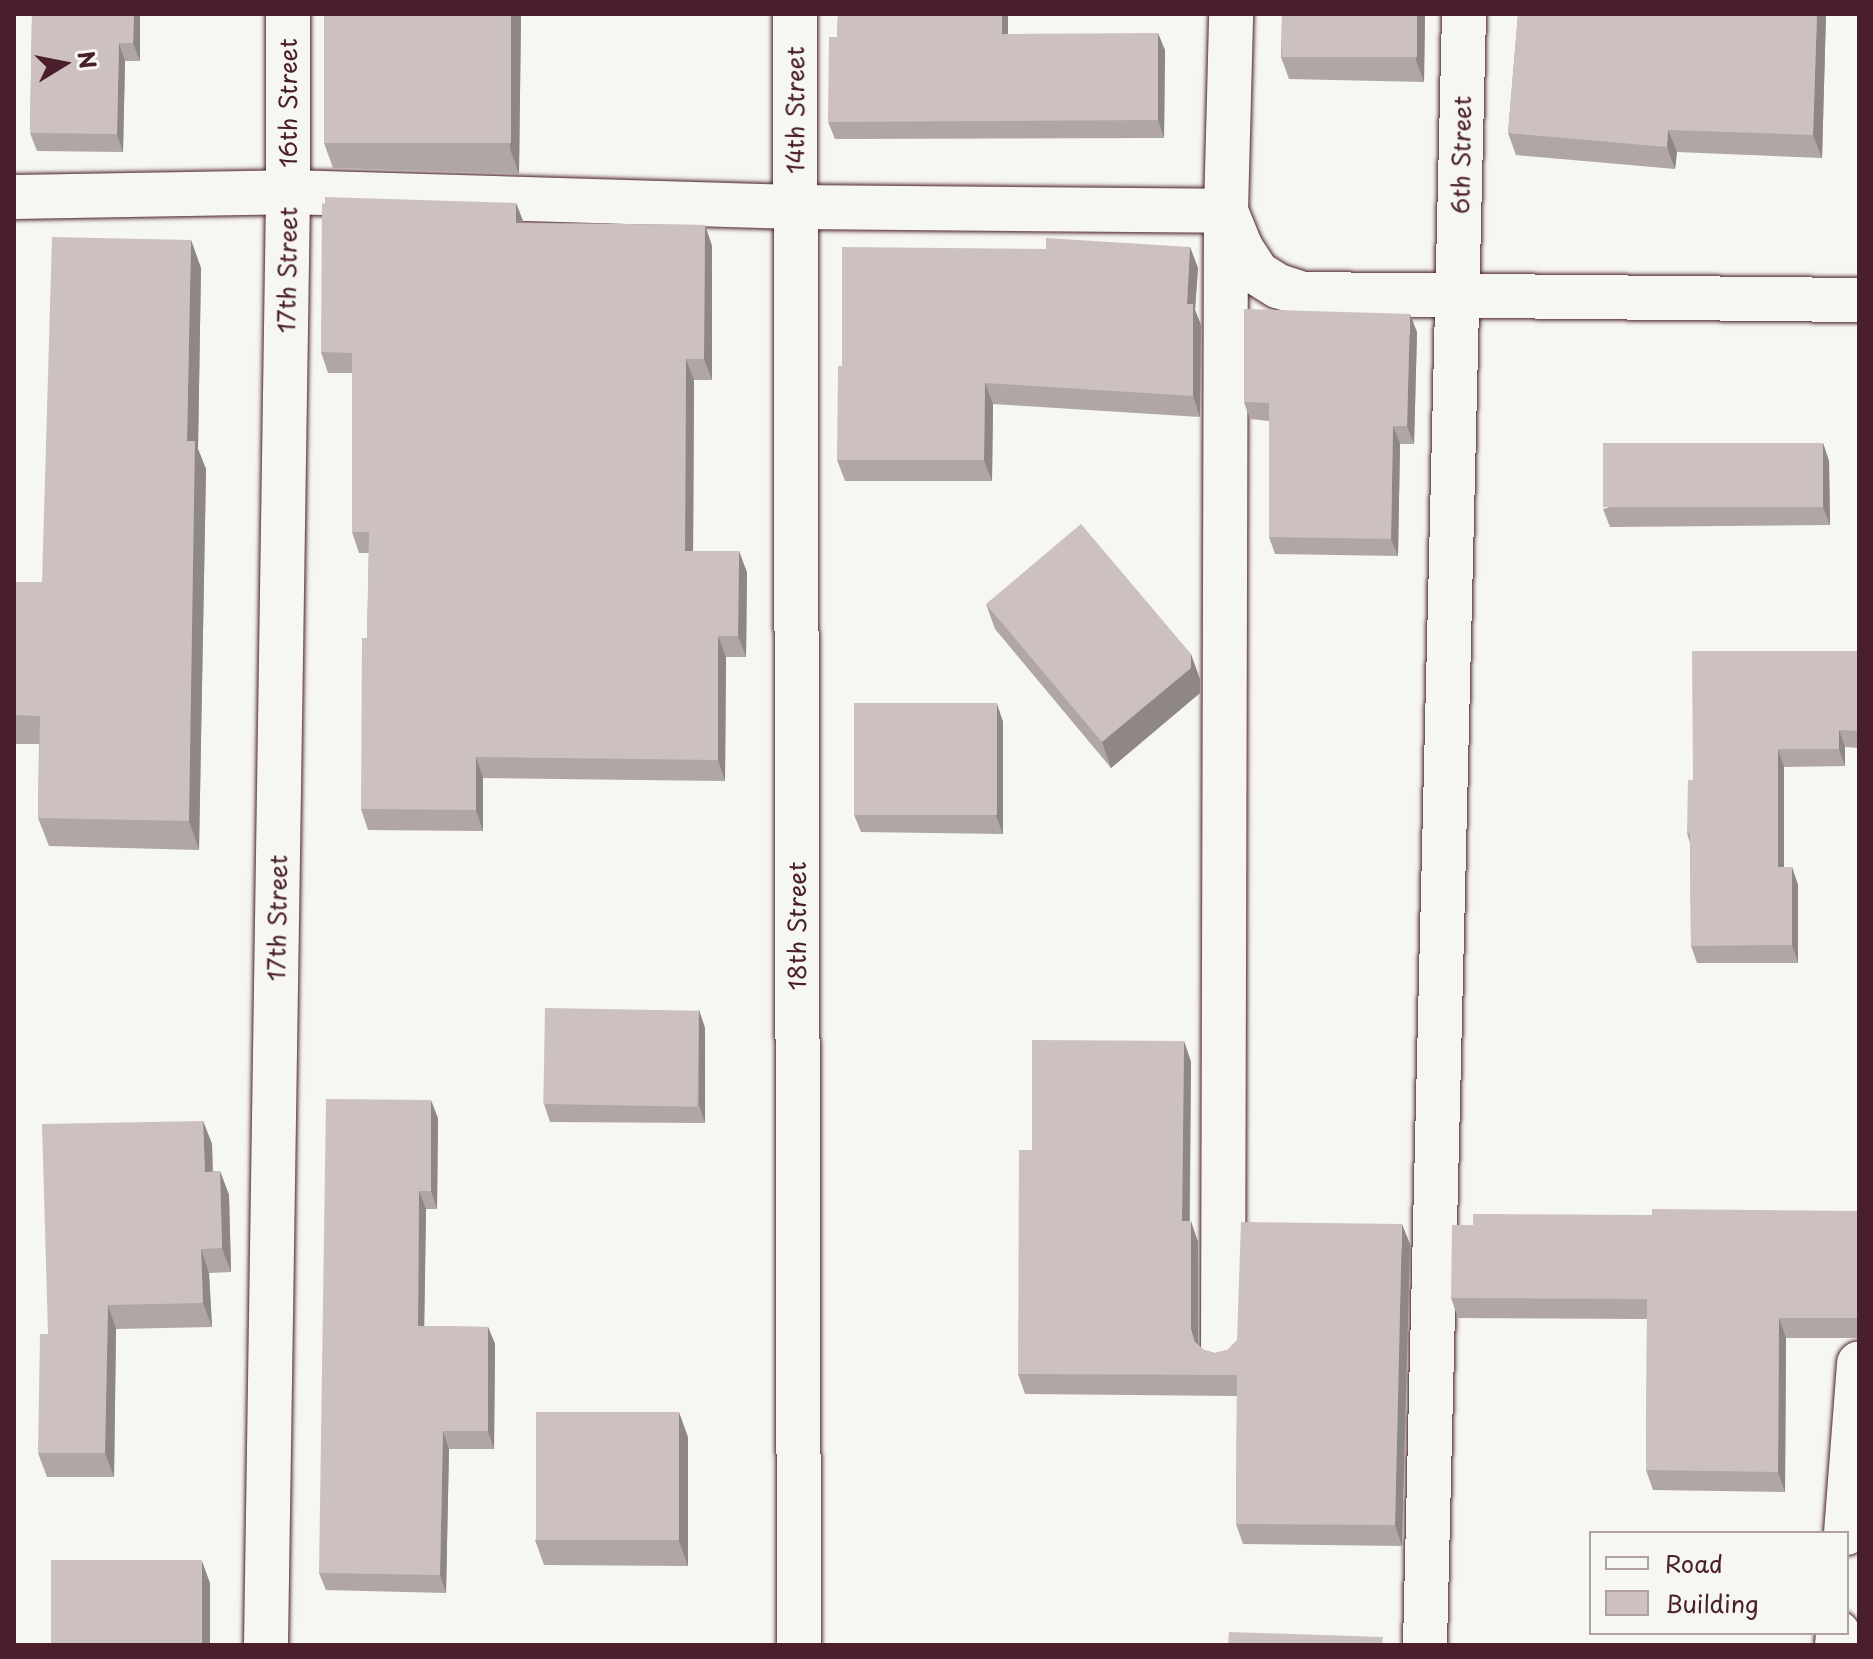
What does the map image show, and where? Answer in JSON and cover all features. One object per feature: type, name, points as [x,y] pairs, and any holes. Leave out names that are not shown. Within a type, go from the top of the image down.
[{"type":"street","name":"16th Street","points":[[288,14],[288,192]]},
{"type":"street","name":"14th Street","points":[[795,14],[795,207]]},
{"type":"street","points":[[1223,1349],[1226,211],[1231,14]]},
{"type":"street","name":"6th Street","points":[[1425,1645],[1464,14]]},
{"type":"street","points":[[14,197],[288,192],[795,207],[1226,211]]},
{"type":"street","name":"17th Street","points":[[266,1645],[288,192]]},
{"type":"street","name":"18th Street","points":[[795,207],[799,1645]]},
{"type":"street","points":[[1226,211],[1241,248],[1257,273],[1278,286],[1303,294],[1859,300]]},
{"type":"street","points":[[1846,1531],[1859,1363]]},
{"type":"building","points":[[32,14],[134,14],[133,43],[119,43],[117,134],[30,133]]},
{"type":"building","points":[[324,14],[511,14],[511,143],[324,143]]},
{"type":"building","points":[[838,14],[1002,14],[1002,34],[1158,33],[1158,120],[828,122],[829,37],[837,37]]},
{"type":"building","points":[[1282,14],[1417,14],[1417,57],[1282,57]]},
{"type":"building","points":[[1518,14],[1817,14],[1813,135],[1668,130],[1667,147],[1508,133]]},
{"type":"building","points":[[325,197],[516,203],[516,223],[705,225],[704,359],[686,359],[685,551],[739,551],[738,636],[718,636],[718,760],[476,757],[476,810],[361,809],[362,638],[367,638],[369,532],[352,532],[352,353],[321,352],[322,203],[325,204]]},
{"type":"building","points":[[52,237],[191,240],[187,441],[195,441],[189,821],[38,818],[40,716],[14,715],[14,582],[42,582]]},
{"type":"building","points":[[1046,238],[1190,247],[1187,304],[1193,304],[1193,396],[985,383],[984,460],[837,460],[838,366],[842,366],[842,247],[1046,249]]},
{"type":"building","points":[[1244,309],[1410,314],[1407,426],[1393,426],[1391,539],[1269,537],[1269,403],[1244,402]]},
{"type":"building","points":[[1603,443],[1823,443],[1823,507],[1603,507]]},
{"type":"building","points":[[1081,524],[1191,654],[1191,668],[1102,742],[986,604]]},
{"type":"building","points":[[1692,651],[1859,651],[1859,731],[1839,730],[1839,749],[1778,749],[1778,867],[1792,867],[1792,945],[1691,946],[1690,833],[1687,833],[1688,780],[1693,780]]},
{"type":"building","points":[[854,703],[997,703],[997,815],[854,815]]},
{"type":"building","points":[[545,1008],[699,1011],[697,1107],[543,1104]]},
{"type":"building","points":[[1032,1040],[1184,1041],[1182,1221],[1191,1221],[1191,1329],[1194,1341],[1204,1350],[1215,1353],[1227,1350],[1237,1340],[1241,1222],[1402,1224],[1395,1525],[1236,1524],[1237,1375],[1018,1374],[1019,1150],[1032,1150]]},
{"type":"building","points":[[326,1099],[431,1100],[431,1191],[419,1191],[418,1326],[488,1327],[488,1431],[443,1431],[440,1575],[319,1573]]},
{"type":"building","points":[[203,1121],[205,1172],[220,1171],[222,1248],[201,1249],[203,1303],[108,1305],[105,1453],[38,1453],[40,1334],[48,1334],[42,1124]]},
{"type":"building","points":[[1652,1209],[1859,1211],[1859,1318],[1779,1318],[1778,1472],[1646,1470],[1647,1299],[1451,1298],[1452,1225],[1473,1225],[1473,1214],[1652,1215]]},
{"type":"building","points":[[536,1412],[679,1412],[679,1540],[536,1540]]},
{"type":"building","points":[[51,1560],[202,1560],[202,1645],[51,1645]]},
{"type":"building","points":[[1229,1632],[1383,1637],[1382,1645],[1228,1645]]}]
